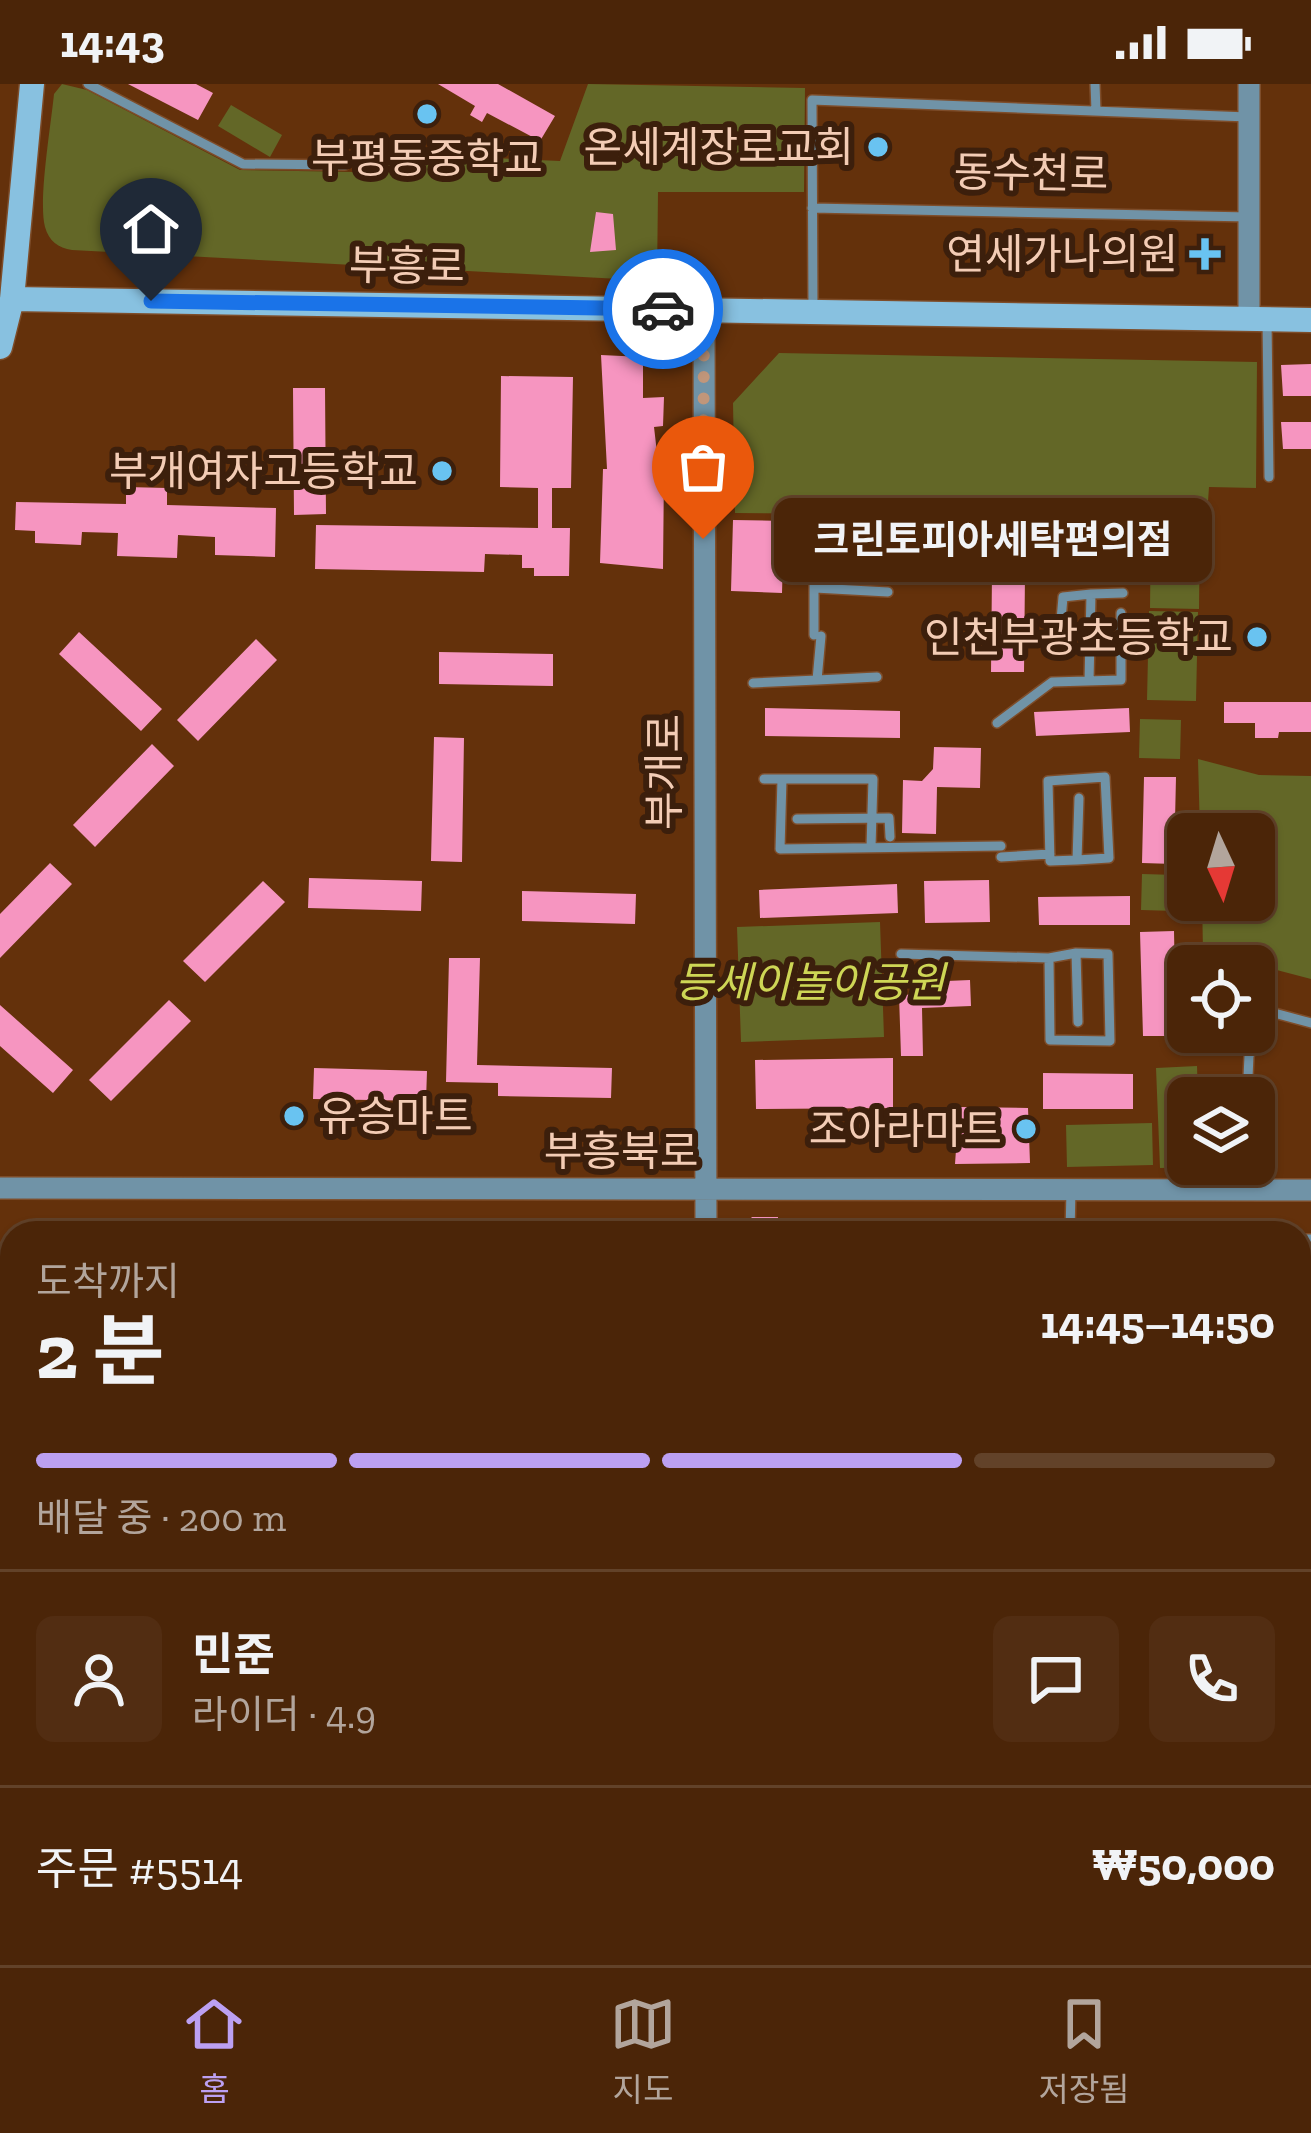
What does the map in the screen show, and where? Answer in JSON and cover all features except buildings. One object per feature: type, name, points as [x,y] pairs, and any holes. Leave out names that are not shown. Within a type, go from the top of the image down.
[{"type":"main road","points":[[0,347],[32,84]]},
{"type":"main road","name":"부흥로","points":[[6,299],[1311,320]]},
{"type":"street","points":[[1249,84],[1249,217],[1258,318]]},
{"type":"street","name":"부개로","points":[[704,310],[706,1221]]},
{"type":"street","name":"부흥북로","points":[[0,1188],[1311,1190]]},
{"type":"lane","points":[[88,84],[243,164],[344,165]]},
{"type":"lane","name":"동수천로","points":[[1095,84],[1096,111]]},
{"type":"lane","name":"동수천로","points":[[1249,117],[812,100],[812,208],[1249,217]]},
{"type":"lane","points":[[812,208],[813,311]]},
{"type":"lane","points":[[1258,318],[1269,477]]},
{"type":"lane","points":[[814,523],[817,680]]},
{"type":"lane","points":[[814,589],[888,592]]},
{"type":"lane","points":[[1089,633],[1060,632],[1063,597],[1123,593]]},
{"type":"lane","points":[[1089,681],[1091,594]]},
{"type":"lane","points":[[998,724],[1052,682],[1121,680],[1121,613]]},
{"type":"lane","points":[[753,683],[877,677]]},
{"type":"lane","points":[[1106,776],[1109,858],[1077,860],[1050,861],[1048,781],[1106,776]]},
{"type":"lane","points":[[764,778],[872,779],[871,847]]},
{"type":"lane","points":[[782,779],[780,849],[871,847],[1050,854]]},
{"type":"lane","points":[[1077,860],[1079,798]]},
{"type":"lane","points":[[797,819],[889,818],[890,837]]},
{"type":"lane","points":[[1076,953],[1078,1022]]},
{"type":"lane","points":[[901,954],[1049,958],[1108,953],[1110,1040],[1050,1040],[1049,958]]},
{"type":"lane","points":[[1248,1077],[1249,1056],[1268,1011],[1311,1023]]},
{"type":"lane","points":[[1242,1185],[1242,1190]]},
{"type":"lane","points":[[1070,1221],[1071,1190]]},
{"type":"green space","points":[[62,84],[87,90],[240,170],[354,172],[355,152],[560,161],[588,84],[805,88],[804,192],[658,192],[657,281],[72,250],[52,240],[43,215],[54,94]]},
{"type":"green space","points":[[231,105],[282,135],[270,157],[218,126]]},
{"type":"green space","points":[[779,353],[1257,362],[1256,488],[1209,487],[1207,516],[735,513],[733,403]]},
{"type":"green space","points":[[1151,519],[1200,520],[1199,609],[1150,608]]},
{"type":"green space","points":[[1149,611],[1198,612],[1196,701],[1147,700]]},
{"type":"green space","points":[[1140,719],[1181,720],[1180,759],[1139,758]]},
{"type":"green space","points":[[1198,759],[1259,775],[1311,776],[1311,979],[1275,970],[1275,945],[1203,945],[1202,921],[1275,921],[1275,813],[1199,813]]},
{"type":"green space","points":[[1142,874],[1167,875],[1167,911],[1141,910]]},
{"type":"green space","name":"등세이놀이공원","points":[[880,922],[884,1037],[741,1042],[737,927]]},
{"type":"green space","points":[[1197,1066],[1197,1077],[1167,1077],[1167,1168],[1160,1168],[1156,1068]]},
{"type":"green space","points":[[1152,1123],[1153,1165],[1067,1167],[1066,1125]]},
{"type":"way so far","points":[[663,309],[704,310],[703,539]]},
{"type":"place","name":"부평동중학교","points":[[427,114]]},
{"type":"place","name":"온세계장로교회","points":[[878,147]]},
{"type":"place","name":"연세가나의원","points":[[1205,254]]},
{"type":"place","name":"부개여자고등학교","points":[[442,471]]},
{"type":"place","name":"크린토피아세탁편의점","points":[[703,539]]},
{"type":"place","name":"인천부광초등학교","points":[[1257,637]]},
{"type":"place","name":"유승마트","points":[[294,1116]]},
{"type":"place","name":"조아라마트","points":[[1026,1129]]},
{"type":"route","points":[[151,301],[663,309]]}]
